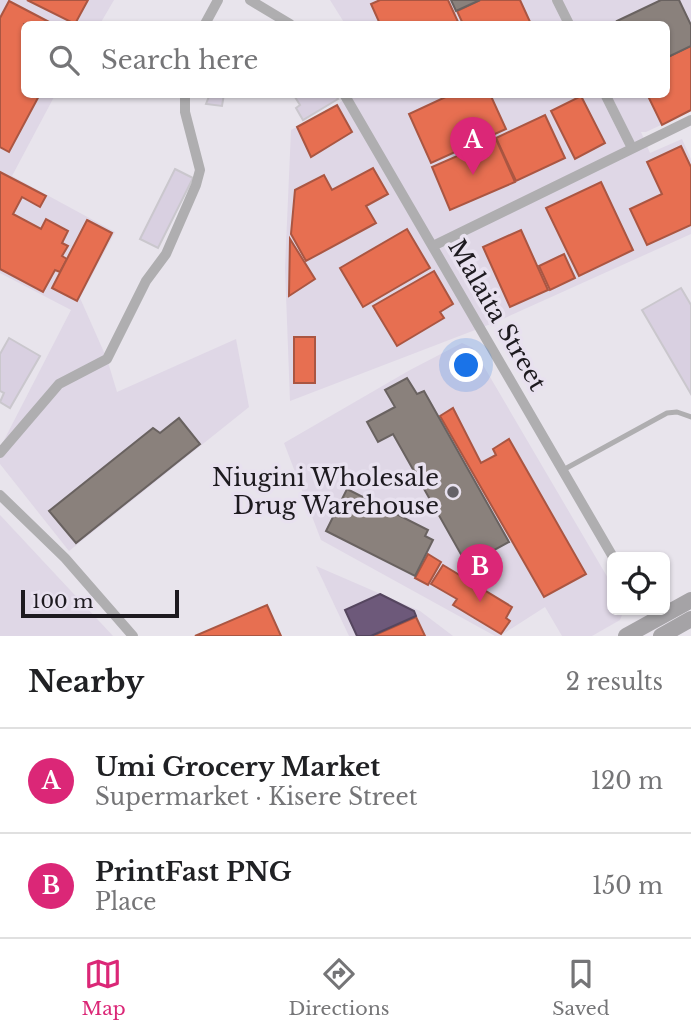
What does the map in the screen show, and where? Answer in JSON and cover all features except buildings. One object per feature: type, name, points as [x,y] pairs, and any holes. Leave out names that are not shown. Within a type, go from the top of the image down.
[{"type":"main road","points":[[654,626],[691,600]]},
{"type":"main road","points":[[626,636],[654,626],[691,619]]},
{"type":"street","points":[[207,21],[218,0]]},
{"type":"street","points":[[250,0],[285,21]]},
{"type":"street","points":[[556,0],[567,21]]},
{"type":"street","points":[[0,453],[58,384],[107,359],[146,281],[166,254],[200,170],[185,112],[185,98]]},
{"type":"street","name":"Malaita Street","points":[[346,98],[610,552]]},
{"type":"street","points":[[606,98],[632,148]]},
{"type":"street","points":[[433,246],[691,121]]},
{"type":"street","points":[[0,495],[65,558],[133,636]]},
{"type":"lane","points":[[563,470],[667,413],[677,412],[691,417]]},
{"type":"shaded area","points":[[0,0],[114,0],[102,21],[21,21],[21,98],[53,98],[12,176],[115,232],[80,298],[107,359],[117,392],[236,339],[249,407],[69,551],[0,464],[0,448],[71,310],[0,273]]},
{"type":"shaded area","points":[[330,0],[691,0],[691,111],[641,132],[650,153],[682,139],[691,159],[691,234],[496,322],[290,401],[285,268],[291,130],[345,98],[670,98],[670,21],[343,21]]},
{"type":"shaded area","points":[[462,343],[473,348],[607,576],[607,615],[622,615],[620,620],[592,636],[562,636],[545,607],[500,636],[495,636],[321,540],[284,443]]},
{"type":"shaded area","points":[[0,515],[113,636],[0,636]]},
{"type":"shaded area","points":[[316,566],[420,611],[453,636],[349,636]]},
{"type":"place","name":"Umi Grocery Market","points":[[473,175]]},
{"type":"place","name":"Niugini Wholesale Drug Warehouse","points":[[453,492]]},
{"type":"place","name":"PrintFast PNG","points":[[480,602]]}]
